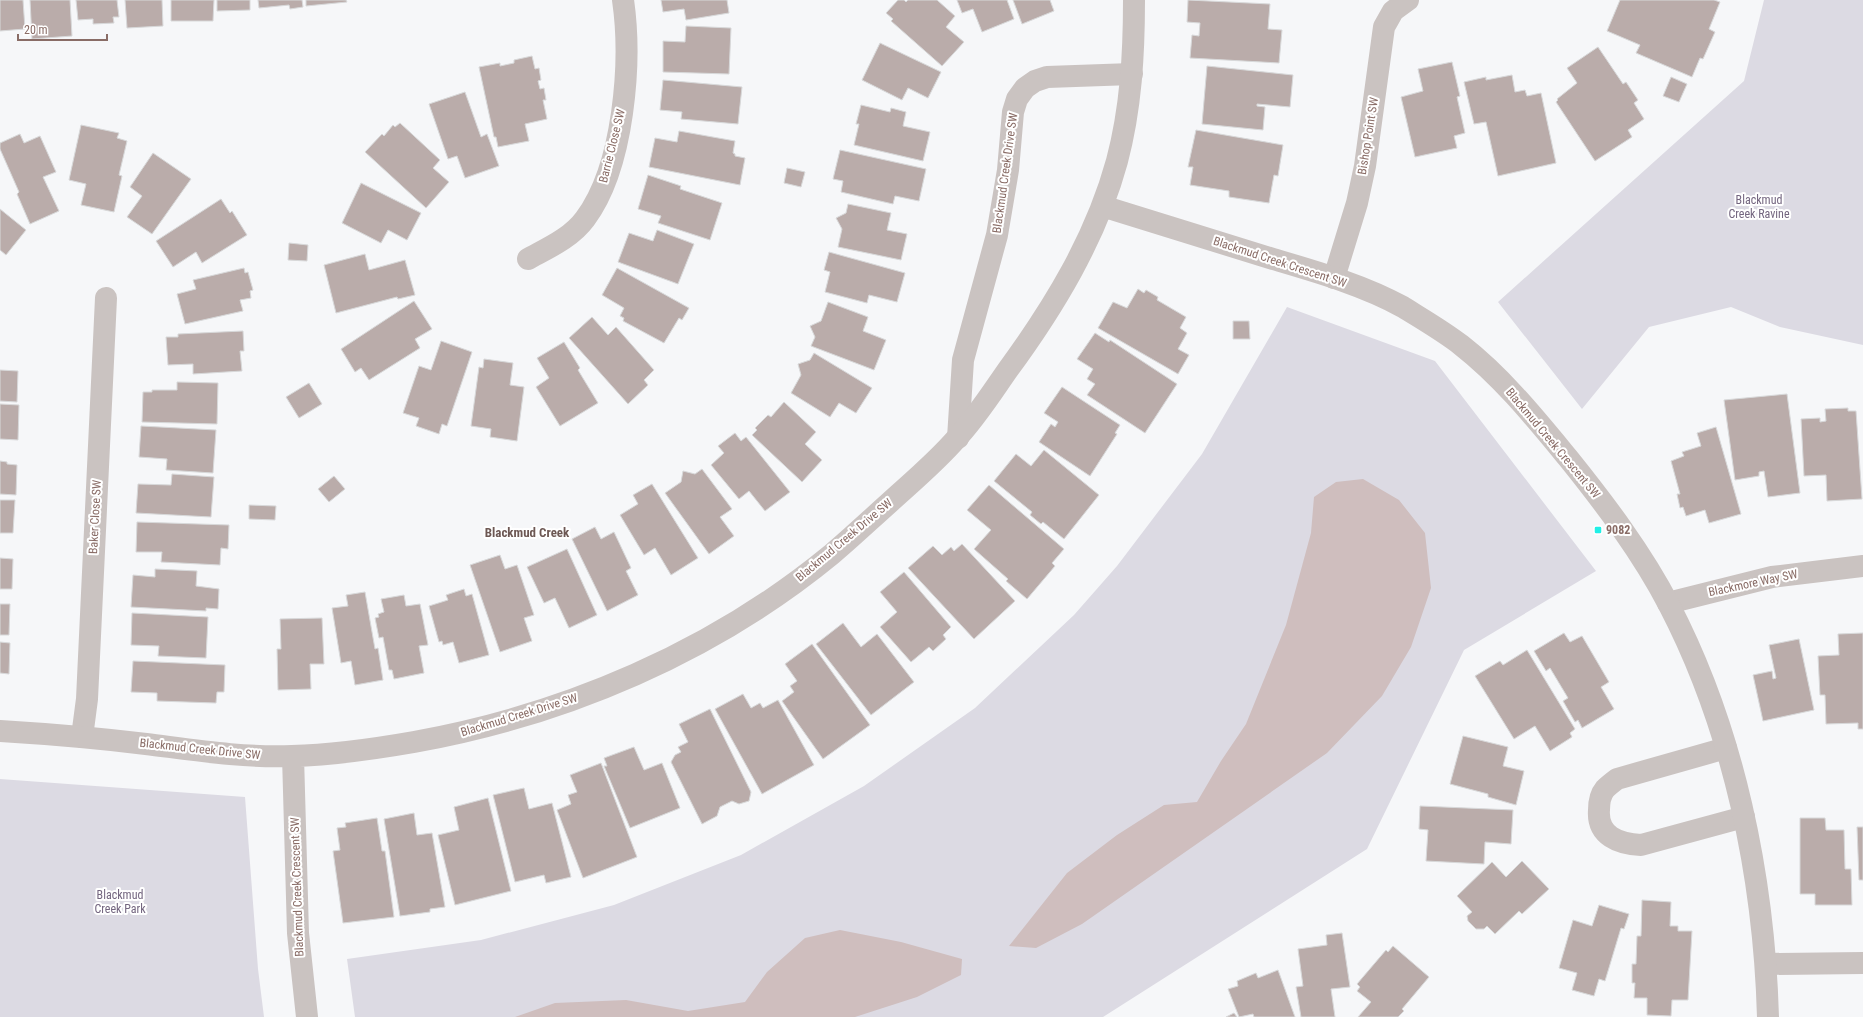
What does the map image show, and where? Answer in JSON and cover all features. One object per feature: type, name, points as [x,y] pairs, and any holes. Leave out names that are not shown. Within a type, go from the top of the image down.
[{"type":"street","name":"Barrie Close SW","points":[[528,259],[563,239],[585,219],[598,197],[608,171],[624,98],[627,59],[626,25],[623,0]]},
{"type":"street","name":"Blackmud Creek Drive SW","points":[[0,731],[82,737],[255,756],[293,756],[412,742],[472,730],[576,698],[669,659],[737,621],[787,588],[824,560],[880,511],[958,438],[1044,320],[1082,252],[1102,206],[1117,159],[1132,74],[1134,0]]},
{"type":"street","name":"Bishop Point SW","points":[[1334,278],[1357,203],[1365,166],[1384,27],[1394,11],[1408,0]]},
{"type":"street","name":"Blackmud Creek Drive SW","points":[[958,438],[963,360],[997,235],[1008,170],[1013,112],[1017,99],[1025,88],[1035,81],[1047,77],[1132,74]]},
{"type":"street","name":"Blackmud Creek Crescent SW","points":[[1102,206],[1334,278],[1384,298],[1404,308],[1460,344],[1502,382],[1548,433],[1584,479],[1634,549],[1668,603],[1693,657],[1726,748],[1744,817],[1758,885],[1766,964],[1768,1017]]},
{"type":"street","name":"Baker Close SW","points":[[82,737],[86,699],[106,298]]},
{"type":"street","name":"Blackmore Way SW","points":[[1668,603],[1772,576],[1863,566]]},
{"type":"street","points":[[1726,748],[1617,779],[1605,790],[1599,802],[1598,816],[1602,830],[1615,841],[1626,844],[1641,845],[1744,817]]},
{"type":"street","name":"Blackmud Creek Crescent SW","points":[[293,756],[298,933],[307,1017]]},
{"type":"street","points":[[1766,964],[1863,963]]},
{"type":"green space","name":"Blackmud Creek Ravine","points":[[1764,0],[1863,0],[1863,345],[1780,327],[1731,307],[1649,327],[1582,409],[1498,302],[1744,81]]},
{"type":"green space","points":[[1287,307],[1435,361],[1596,571],[1464,650],[1367,849],[1103,1017],[355,1017],[347,959],[481,940],[614,905],[741,855],[864,786],[975,708],[1074,615],[1117,566],[1202,454]]},
{"type":"green space","name":"Blackmud Creek Park","points":[[0,779],[245,797],[258,969],[264,1017],[0,1017]]},
{"type":"shaded area","points":[[1363,479],[1399,500],[1425,533],[1431,588],[1411,647],[1382,696],[1327,753],[1082,924],[1036,948],[1009,946],[1067,873],[1117,835],[1164,805],[1197,802],[1221,761],[1246,724],[1286,625],[1311,533],[1314,497],[1336,482]]},
{"type":"shaded area","points":[[840,930],[901,942],[962,959],[961,975],[917,997],[855,1017],[515,1017],[555,1003],[626,1000],[688,1011],[745,1002],[767,972],[805,938]]},
{"type":"building","points":[[0,0],[23,0],[25,29],[0,31]]},
{"type":"building","points":[[30,0],[70,0],[72,36],[32,39]]},
{"type":"building","points":[[76,0],[117,0],[119,17],[113,17],[114,23],[93,24],[93,19],[78,20]]},
{"type":"building","points":[[125,0],[162,0],[163,26],[127,28]]},
{"type":"building","points":[[171,0],[214,0],[213,21],[171,21]]},
{"type":"building","points":[[217,0],[250,0],[250,10],[217,11]]},
{"type":"building","points":[[258,0],[302,0],[303,7],[290,9],[289,5],[259,8]]},
{"type":"building","points":[[306,0],[346,0],[347,2],[306,6]]},
{"type":"building","points":[[661,0],[727,0],[729,13],[686,20],[684,9],[663,12]]},
{"type":"building","points":[[898,0],[904,0],[906,2],[908,0],[937,0],[955,16],[946,27],[964,42],[942,66],[891,21],[893,19],[886,13]]},
{"type":"building","points":[[957,0],[1007,0],[1014,19],[982,32],[973,9],[962,13]]},
{"type":"building","points":[[1013,0],[1050,0],[1054,11],[1022,24]]},
{"type":"building","points":[[1188,0],[1270,4],[1268,29],[1282,30],[1279,63],[1190,58],[1192,35],[1199,36],[1200,23],[1187,22]]},
{"type":"building","points":[[1620,0],[1714,0],[1720,2],[1709,29],[1715,32],[1703,59],[1700,58],[1692,77],[1636,53],[1640,45],[1607,31]]},
{"type":"building","points":[[686,26],[731,28],[729,74],[663,72],[663,41],[685,42]]},
{"type":"building","points":[[880,43],[941,72],[928,98],[908,88],[902,100],[862,80]]},
{"type":"building","points":[[1598,47],[1623,84],[1626,82],[1638,100],[1634,103],[1644,119],[1628,130],[1632,137],[1595,161],[1556,102],[1558,100],[1557,99],[1577,83],[1567,68]]},
{"type":"building","points":[[532,56],[535,69],[539,68],[541,80],[538,81],[540,89],[544,88],[546,100],[543,100],[547,119],[525,124],[529,141],[498,147],[496,137],[494,137],[479,67],[500,63],[500,66],[514,63],[514,60]]},
{"type":"building","points":[[1452,62],[1460,96],[1457,97],[1465,133],[1454,136],[1457,148],[1415,157],[1401,97],[1423,91],[1418,69]]},
{"type":"building","points":[[1207,66],[1293,75],[1290,107],[1257,104],[1257,106],[1265,107],[1263,130],[1202,124]]},
{"type":"building","points":[[1512,75],[1515,92],[1525,90],[1527,96],[1541,93],[1556,163],[1498,176],[1486,122],[1474,124],[1464,82],[1486,77],[1486,80]]},
{"type":"building","points":[[1671,77],[1687,84],[1679,102],[1663,96]]},
{"type":"building","points":[[663,80],[742,87],[738,124],[681,119],[682,112],[660,110]]},
{"type":"building","points":[[465,92],[481,137],[487,134],[499,166],[465,178],[457,156],[448,159],[429,104]]},
{"type":"building","points":[[861,105],[890,112],[891,108],[906,112],[903,126],[930,132],[923,161],[854,145],[859,124],[856,124]]},
{"type":"building","points":[[400,123],[440,160],[433,168],[449,182],[426,208],[365,152],[382,134],[384,136],[393,125],[395,127]]},
{"type":"building","points":[[81,125],[119,133],[117,138],[127,141],[119,175],[122,176],[114,212],[81,205],[86,184],[69,180]]},
{"type":"building","points":[[1196,130],[1283,145],[1278,176],[1274,175],[1269,203],[1229,197],[1229,191],[1190,185],[1193,167],[1188,167]]},
{"type":"building","points":[[679,131],[735,141],[733,153],[735,156],[745,158],[740,185],[649,167],[655,138],[677,142]]},
{"type":"building","points":[[20,134],[24,143],[40,136],[56,172],[43,177],[59,211],[30,224],[17,194],[19,192],[0,149],[0,143]]},
{"type":"building","points":[[840,150],[926,169],[919,201],[895,196],[893,204],[841,192],[843,181],[833,179]]},
{"type":"building","points":[[153,153],[191,179],[152,234],[127,217],[142,196],[130,187]]},
{"type":"building","points":[[787,168],[805,172],[801,187],[784,183]]},
{"type":"building","points":[[648,175],[681,186],[680,189],[722,203],[710,240],[658,223],[661,216],[638,209]]},
{"type":"building","points":[[361,183],[421,213],[407,240],[388,230],[381,243],[342,223]]},
{"type":"building","points":[[221,199],[230,213],[232,211],[247,235],[202,263],[196,252],[173,267],[156,241]]},
{"type":"building","points":[[848,204],[891,213],[887,230],[907,234],[901,260],[838,247],[842,229],[836,218],[846,213]]},
{"type":"building","points":[[0,209],[26,230],[6,255],[0,250]]},
{"type":"building","points":[[657,230],[694,244],[678,284],[618,262],[629,233],[653,241]]},
{"type":"building","points":[[289,243],[308,245],[307,261],[288,260]]},
{"type":"building","points":[[829,252],[905,273],[897,302],[869,295],[867,303],[825,292],[830,272],[824,270]]},
{"type":"building","points":[[365,254],[369,270],[405,260],[415,295],[398,299],[397,297],[336,313],[324,265]]},
{"type":"building","points":[[244,268],[245,273],[248,272],[253,290],[250,291],[251,298],[240,300],[243,311],[185,324],[177,294],[196,289],[193,280]]},
{"type":"building","points":[[617,268],[689,308],[682,320],[679,318],[664,343],[623,321],[624,318],[620,316],[624,308],[602,295]]},
{"type":"building","points":[[1138,289],[1144,293],[1146,290],[1158,297],[1157,300],[1186,317],[1180,328],[1187,333],[1178,349],[1189,355],[1178,374],[1098,328],[1113,302],[1127,308]]},
{"type":"building","points":[[414,301],[432,329],[415,339],[420,348],[369,380],[361,368],[355,372],[341,349]]},
{"type":"building","points":[[828,302],[868,317],[863,331],[886,340],[874,370],[811,346],[815,337],[810,326],[821,321]]},
{"type":"building","points":[[592,317],[608,335],[616,327],[654,370],[644,380],[648,385],[628,404],[569,338]]},
{"type":"building","points":[[1233,321],[1249,321],[1250,339],[1233,339]]},
{"type":"building","points":[[243,331],[244,351],[240,351],[242,371],[193,374],[193,364],[168,365],[166,337],[178,337],[178,334]]},
{"type":"building","points":[[1095,333],[1109,342],[1110,340],[1177,384],[1145,433],[1087,395],[1095,384],[1087,379],[1093,369],[1077,359]]},
{"type":"building","points":[[441,341],[472,352],[447,426],[442,424],[439,434],[416,426],[419,418],[403,413],[419,366],[431,370]]},
{"type":"building","points":[[564,342],[580,368],[578,370],[598,403],[560,426],[536,387],[549,378],[537,358]]},
{"type":"building","points":[[814,353],[872,388],[856,413],[839,403],[830,417],[791,393],[801,375],[798,364],[810,360]]},
{"type":"building","points":[[484,359],[513,363],[510,385],[524,387],[517,441],[490,437],[491,429],[471,426],[479,367],[483,368]]},
{"type":"building","points":[[0,370],[18,371],[17,402],[0,401]]},
{"type":"building","points":[[177,382],[218,383],[217,424],[142,422],[143,392],[152,392],[152,390],[177,390]]},
{"type":"building","points":[[309,383],[322,404],[299,418],[286,397]]},
{"type":"building","points":[[1062,387],[1120,425],[1115,433],[1117,434],[1090,476],[1039,442],[1051,424],[1055,427],[1058,422],[1044,413]]},
{"type":"building","points":[[1787,394],[1800,493],[1768,497],[1764,471],[1759,472],[1759,476],[1735,480],[1724,400]]},
{"type":"building","points":[[784,402],[816,432],[805,444],[822,460],[802,482],[752,435],[757,430],[755,428],[768,415],[771,417]]},
{"type":"building","points":[[0,404],[19,405],[18,440],[0,439]]},
{"type":"building","points":[[1848,408],[1848,411],[1856,411],[1862,499],[1827,501],[1826,475],[1804,476],[1801,419],[1820,418],[1820,422],[1826,421],[1825,409]]},
{"type":"building","points":[[141,426],[216,430],[213,473],[166,470],[167,459],[139,457]]},
{"type":"building","points":[[1716,427],[1741,514],[1709,523],[1705,510],[1686,516],[1683,507],[1680,508],[1677,494],[1680,494],[1671,461],[1684,456],[1682,452],[1701,446],[1697,433]]},
{"type":"building","points":[[735,433],[741,441],[746,437],[790,492],[765,511],[749,491],[739,499],[711,465],[724,453],[718,446]]},
{"type":"building","points":[[1044,450],[1099,495],[1064,539],[1043,522],[1041,524],[1030,515],[1032,512],[994,481],[1016,454],[1031,466]]},
{"type":"building","points":[[0,461],[7,462],[7,464],[17,465],[16,495],[0,494]]},
{"type":"building","points":[[702,469],[732,509],[720,517],[734,536],[709,554],[665,493],[681,482],[683,471],[695,474]]},
{"type":"building","points":[[172,474],[214,477],[211,517],[136,513],[138,484],[171,485]]},
{"type":"building","points":[[334,476],[345,489],[329,502],[318,489]]},
{"type":"building","points":[[652,484],[698,558],[671,575],[655,548],[644,555],[620,515],[638,504],[633,495]]},
{"type":"building","points":[[989,485],[1064,549],[1052,563],[1055,566],[1027,599],[1006,581],[1008,579],[974,549],[991,530],[967,510]]},
{"type":"building","points":[[0,500],[15,500],[13,533],[0,533]]},
{"type":"building","points":[[249,505],[276,506],[275,520],[249,519]]},
{"type":"building","points":[[137,522],[229,525],[228,549],[221,548],[220,565],[161,562],[162,552],[136,552]]},
{"type":"building","points":[[595,527],[601,539],[614,532],[631,568],[626,571],[638,595],[607,611],[572,539]]},
{"type":"building","points":[[962,544],[1015,601],[974,639],[908,568],[933,546],[942,555],[951,547],[954,551]]},
{"type":"building","points":[[567,549],[597,615],[569,628],[555,598],[544,603],[527,567]]},
{"type":"building","points":[[500,555],[505,569],[517,565],[534,615],[524,618],[532,641],[500,652],[470,565]]},
{"type":"building","points":[[0,558],[13,559],[12,589],[0,589]]},
{"type":"building","points":[[155,569],[197,571],[196,586],[219,589],[218,609],[206,608],[206,611],[131,607],[133,575],[155,577]]},
{"type":"building","points":[[904,572],[951,627],[943,635],[946,639],[933,651],[929,647],[911,662],[880,627],[897,612],[880,592]]},
{"type":"building","points":[[464,589],[466,596],[472,594],[489,655],[459,663],[453,642],[443,645],[442,641],[439,642],[429,606],[448,600],[446,595]]},
{"type":"building","points":[[365,592],[375,649],[378,648],[383,680],[355,685],[351,661],[341,663],[332,608],[348,606],[346,595]]},
{"type":"building","points":[[404,595],[406,606],[420,604],[428,645],[419,646],[424,673],[394,679],[392,670],[389,670],[383,637],[379,638],[375,618],[379,617],[378,614],[384,612],[381,599]]},
{"type":"building","points":[[0,604],[10,604],[9,635],[0,635]]},
{"type":"building","points":[[132,613],[208,617],[206,658],[158,656],[159,646],[131,645]]},
{"type":"building","points":[[322,618],[324,664],[310,664],[311,689],[278,690],[277,649],[281,649],[280,619]]},
{"type":"building","points":[[843,623],[861,647],[877,634],[914,682],[871,715],[816,644]]},
{"type":"building","points":[[1564,633],[1570,642],[1582,636],[1609,682],[1601,687],[1614,709],[1582,728],[1578,720],[1575,722],[1563,701],[1568,698],[1550,668],[1546,671],[1534,651]]},
{"type":"building","points":[[1863,633],[1863,729],[1858,729],[1858,723],[1826,724],[1825,695],[1820,695],[1818,656],[1839,655],[1838,634]]},
{"type":"building","points":[[1799,639],[1814,710],[1763,721],[1753,675],[1772,671],[1773,679],[1776,678],[1769,645]]},
{"type":"building","points":[[0,642],[10,643],[9,674],[0,673]]},
{"type":"building","points":[[812,644],[870,725],[823,759],[782,701],[794,692],[790,686],[797,681],[785,664]]},
{"type":"building","points":[[1527,650],[1575,729],[1570,733],[1572,737],[1550,751],[1535,726],[1514,739],[1475,676],[1500,661],[1503,665]]},
{"type":"building","points":[[133,661],[225,665],[224,692],[217,692],[216,703],[157,701],[157,693],[131,692]]},
{"type":"building","points":[[743,694],[751,708],[760,703],[763,708],[778,700],[814,765],[762,794],[715,709]]},
{"type":"building","points":[[710,709],[751,792],[749,801],[739,804],[732,801],[720,807],[717,816],[702,824],[671,762],[675,755],[681,752],[678,747],[688,742],[679,724]]},
{"type":"building","points":[[1463,736],[1508,747],[1503,766],[1524,771],[1516,805],[1488,797],[1488,794],[1450,784]]},
{"type":"building","points":[[634,747],[644,770],[662,763],[680,808],[630,828],[604,766],[607,766],[604,758]]},
{"type":"building","points":[[601,763],[637,857],[583,878],[557,810],[571,804],[568,795],[577,792],[570,775]]},
{"type":"building","points":[[524,788],[529,809],[552,803],[571,877],[546,883],[544,875],[515,882],[493,795]]},
{"type":"building","points":[[488,798],[511,891],[455,905],[438,835],[459,830],[454,807]]},
{"type":"building","points":[[1420,806],[1513,810],[1511,844],[1485,842],[1484,864],[1426,861],[1428,830],[1419,829]]},
{"type":"building","points":[[414,813],[417,835],[432,833],[445,907],[430,909],[430,912],[400,916],[384,819]]},
{"type":"building","points":[[377,818],[382,851],[385,851],[394,917],[343,923],[333,851],[340,850],[337,828],[346,827],[345,823]]},
{"type":"building","points":[[1800,818],[1825,818],[1826,830],[1844,830],[1845,869],[1851,869],[1852,905],[1815,905],[1815,894],[1800,894]]},
{"type":"building","points":[[1857,827],[1863,827],[1863,880],[1859,880]]},
{"type":"building","points":[[1522,861],[1549,889],[1522,914],[1519,911],[1495,934],[1487,926],[1484,929],[1476,929],[1468,921],[1467,916],[1472,912],[1457,896],[1492,862],[1506,877]]},
{"type":"building","points":[[1642,900],[1671,902],[1670,926],[1678,926],[1678,931],[1692,931],[1688,1000],[1672,1000],[1671,1016],[1647,1015],[1647,998],[1634,998],[1635,983],[1632,983],[1632,964],[1636,964],[1637,936],[1641,936]]},
{"type":"building","points":[[1599,905],[1629,914],[1624,929],[1621,928],[1605,981],[1599,979],[1594,996],[1572,990],[1577,973],[1559,968],[1573,920],[1592,926]]},
{"type":"building","points":[[1342,933],[1350,987],[1331,989],[1335,1017],[1301,1017],[1296,987],[1303,986],[1298,949],[1327,945],[1326,935]]},
{"type":"building","points":[[1393,946],[1429,977],[1402,1009],[1404,1011],[1398,1017],[1358,1017],[1371,1002],[1357,991],[1360,987],[1357,984],[1386,950],[1388,952]]},
{"type":"building","points":[[1278,970],[1295,1017],[1254,1017],[1253,1014],[1239,1017],[1228,989],[1238,986],[1237,981],[1256,973],[1258,978]]},
{"type":"building","points":[[1234,1013],[1237,1017],[1226,1017]]},
{"type":"place","name":"9082","points":[[1598,530]]},
{"type":"district","name":"Blackmud Creek","points":[[527,532]]}]
